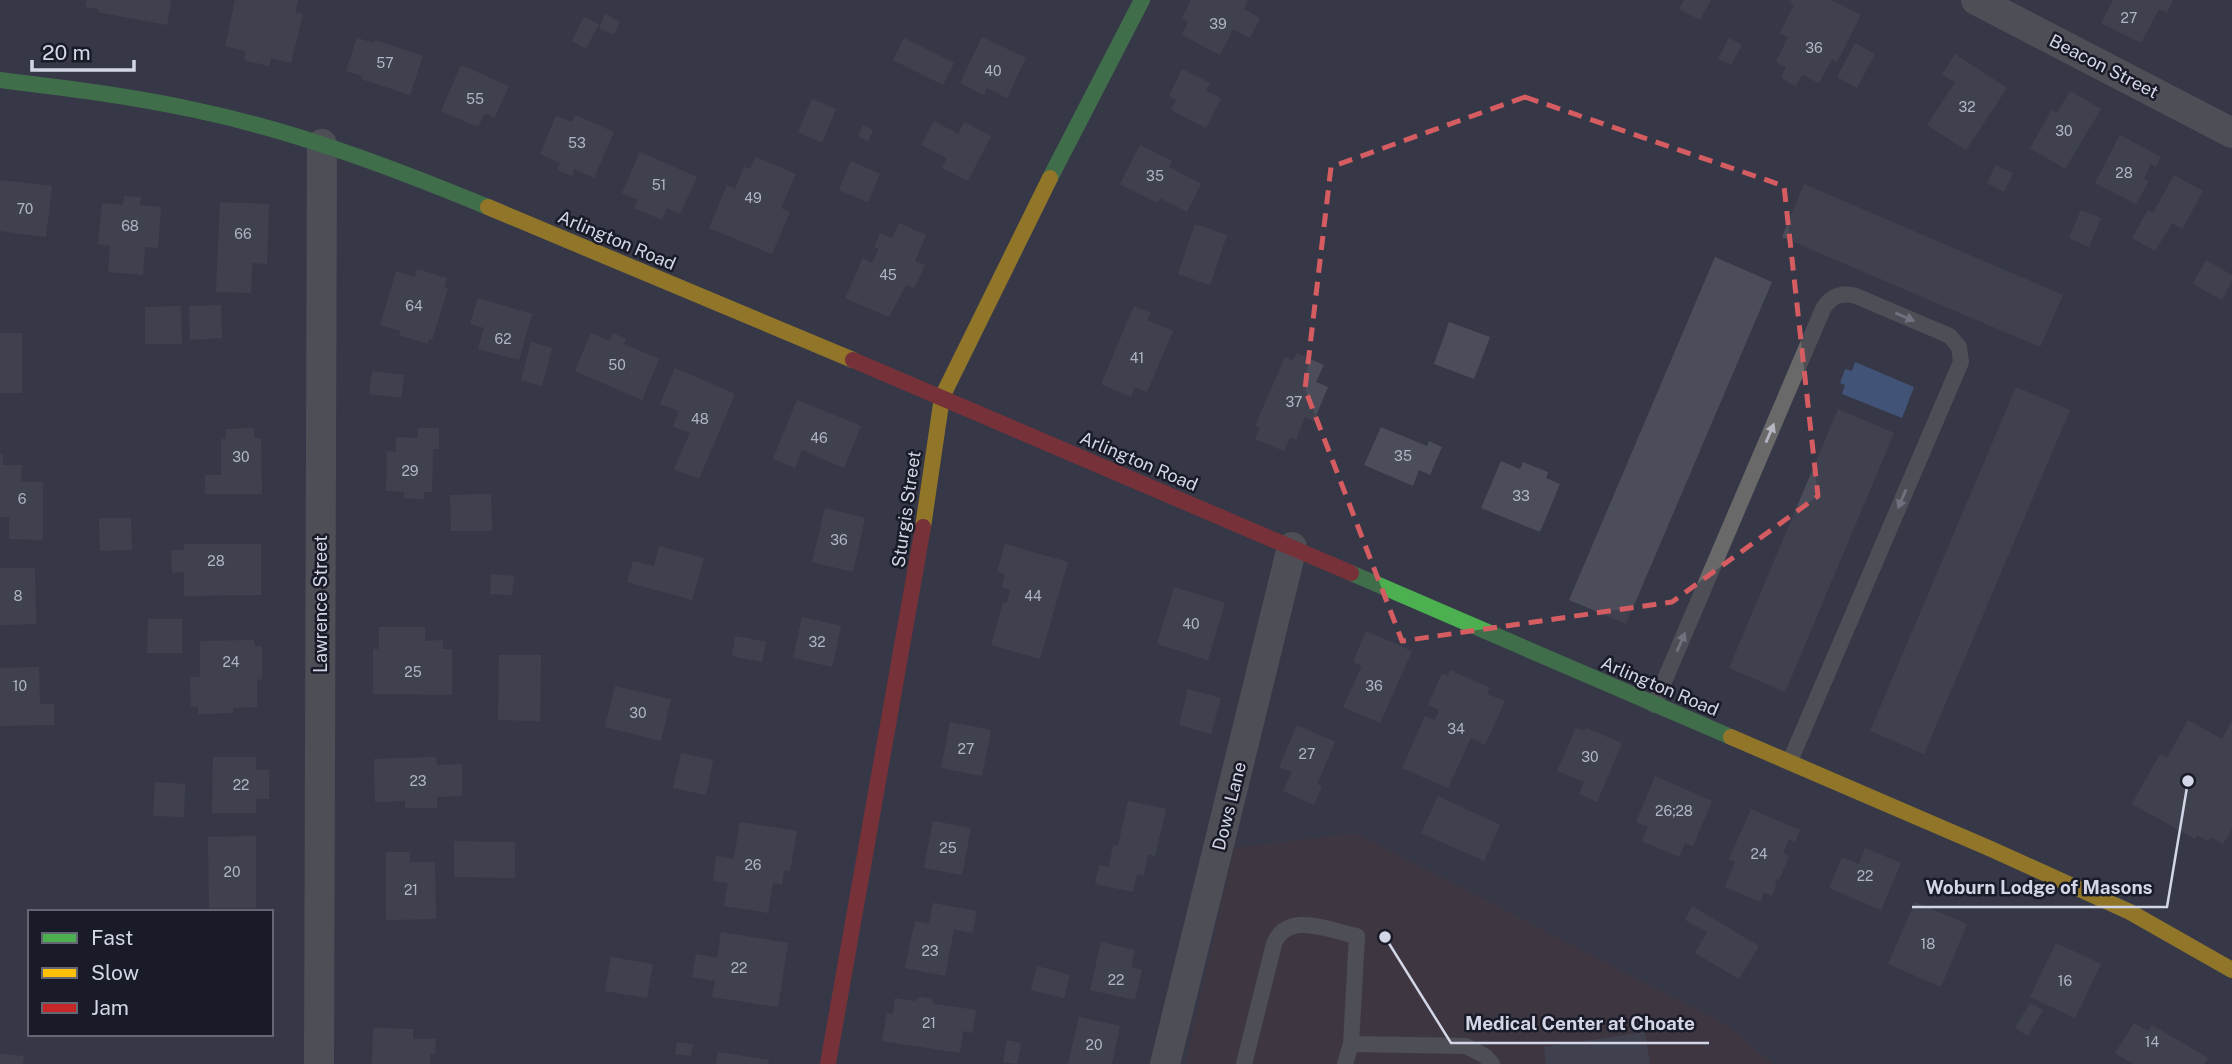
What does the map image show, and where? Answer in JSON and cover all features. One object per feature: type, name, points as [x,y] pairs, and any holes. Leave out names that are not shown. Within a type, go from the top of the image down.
[{"type":"street","name":"Sturgis Street","points":[[828,1064],[918,566],[942,397],[1048,181],[1142,0]]},
{"type":"street","name":"Beacon Street","points":[[1976,0],[2232,132]]},
{"type":"street","name":"Arlington Road","points":[[0,80],[95,92],[196,110],[260,125],[371,160],[462,195],[942,397],[1654,705],[1790,761],[2105,900],[2232,970]]},
{"type":"street","name":"Lawrence Street","points":[[319,1064],[322,144]]},
{"type":"street","name":"Dows Lane","points":[[1165,1064],[1292,547]]},
{"type":"lane","points":[[1654,705],[1823,309],[1837,296],[1856,296],[1950,336],[1959,347],[1961,362],[1790,761]]},
{"type":"lane","points":[[1244,1064],[1274,944],[1282,930],[1292,925],[1357,936],[1351,1044],[1345,1064]]},
{"type":"lane","points":[[1351,1044],[1466,1046],[1485,1056],[1492,1064]]},
{"type":"highlighted area","points":[[1525,97],[1784,186],[1818,496],[1672,602],[1402,641],[1305,389],[1331,167]]},
{"type":"shaded area","points":[[1356,833],[1729,1026],[1773,1064],[1185,1064],[1234,848]]},
{"type":"water","points":[[1855,362],[1914,387],[1902,418],[1842,394],[1845,385],[1840,383],[1845,369],[1852,371]]},
{"type":"building","points":[[87,0],[171,0],[167,25],[98,12],[98,9],[85,7]]},
{"type":"building","points":[[235,0],[298,0],[295,12],[303,14],[291,63],[271,58],[269,66],[244,60],[246,51],[225,46]]},
{"type":"building","points":[[1191,0],[1248,0],[1244,9],[1260,18],[1250,38],[1233,29],[1220,55],[1182,35],[1188,22],[1182,18]]},
{"type":"building","points":[[1684,0],[1711,0],[1700,20],[1679,9]]},
{"type":"building","points":[[1792,0],[1831,0],[1861,15],[1837,62],[1832,59],[1819,83],[1802,75],[1796,86],[1781,78],[1786,67],[1776,62],[1788,37],[1780,33],[1794,5],[1790,3]]},
{"type":"building","points":[[2113,0],[2173,0],[2167,13],[2159,9],[2141,43],[2101,23]]},
{"type":"building","points":[[605,14],[620,22],[614,35],[599,28]]},
{"type":"building","points":[[584,17],[599,24],[586,49],[572,41]]},
{"type":"building","points":[[982,37],[1026,58],[1007,98],[987,88],[984,95],[960,83]]},
{"type":"building","points":[[357,38],[374,43],[375,40],[423,56],[410,95],[361,79],[362,76],[346,71]]},
{"type":"building","points":[[904,38],[954,63],[943,85],[893,60]]},
{"type":"building","points":[[1729,38],[1742,45],[1731,65],[1718,59]]},
{"type":"building","points":[[1855,43],[1875,54],[1857,88],[1837,77]]},
{"type":"building","points":[[1955,54],[2007,88],[1966,150],[1927,125],[1955,82],[1942,75]]},
{"type":"building","points":[[461,65],[509,86],[494,118],[485,113],[478,127],[441,111]]},
{"type":"building","points":[[1182,69],[1210,83],[1206,91],[1221,98],[1206,128],[1171,110],[1176,100],[1169,96]]},
{"type":"building","points":[[2070,91],[2101,109],[2065,169],[2030,148],[2052,110],[2057,113]]},
{"type":"building","points":[[812,99],[836,109],[822,143],[798,132]]},
{"type":"building","points":[[575,115],[614,132],[594,178],[574,169],[572,176],[557,170],[560,163],[540,154],[556,116],[572,122]]},
{"type":"building","points":[[934,121],[958,134],[964,122],[991,136],[968,181],[942,168],[947,158],[921,145]]},
{"type":"building","points":[[863,125],[873,130],[868,141],[858,136]]},
{"type":"building","points":[[2120,135],[2161,157],[2156,167],[2151,164],[2144,178],[2149,181],[2136,204],[2095,183]]},
{"type":"building","points":[[1140,145],[1172,161],[1169,167],[1201,184],[1187,212],[1160,198],[1157,203],[1120,184]]},
{"type":"building","points":[[640,152],[697,177],[680,214],[667,208],[662,220],[634,208],[638,200],[622,193]]},
{"type":"building","points":[[756,157],[796,174],[781,208],[790,212],[772,254],[709,228],[727,185],[735,189],[744,167],[750,169]]},
{"type":"building","points":[[851,161],[880,174],[868,202],[839,190]]},
{"type":"building","points":[[1996,165],[2013,173],[2004,192],[1987,183]]},
{"type":"building","points":[[2174,175],[2203,191],[2182,229],[2172,223],[2155,251],[2132,238],[2148,210],[2153,213]]},
{"type":"building","points":[[0,180],[52,186],[46,237],[0,231]]},
{"type":"building","points":[[1804,184],[2063,295],[2040,347],[1782,237]]},
{"type":"building","points":[[124,196],[141,197],[140,205],[161,207],[158,248],[145,247],[143,275],[108,272],[110,246],[98,244],[102,203],[123,205]]},
{"type":"building","points":[[220,202],[269,204],[267,264],[252,263],[251,293],[216,292]]},
{"type":"building","points":[[2081,210],[2101,218],[2089,247],[2069,238]]},
{"type":"building","points":[[899,223],[926,235],[915,261],[925,265],[914,288],[906,285],[889,317],[845,298],[863,258],[872,263],[879,249],[874,247],[880,233],[892,238]]},
{"type":"building","points":[[1195,224],[1227,235],[1210,285],[1178,274]]},
{"type":"building","points":[[1715,257],[1772,282],[1626,624],[1569,600]]},
{"type":"building","points":[[2206,260],[2232,275],[2222,300],[2193,284]]},
{"type":"building","points":[[417,269],[447,278],[444,287],[448,288],[432,340],[429,339],[428,344],[399,335],[401,331],[380,325],[396,271],[415,277]]},
{"type":"building","points":[[478,298],[532,314],[519,360],[478,349],[484,328],[470,324]]},
{"type":"building","points":[[221,305],[222,338],[190,340],[189,306]]},
{"type":"building","points":[[181,306],[182,344],[145,344],[145,307]]},
{"type":"building","points":[[1134,306],[1151,313],[1147,320],[1173,331],[1147,392],[1135,387],[1131,397],[1101,384]]},
{"type":"building","points":[[1449,322],[1490,337],[1474,379],[1434,364]]},
{"type":"building","points":[[0,333],[22,333],[22,393],[0,393]]},
{"type":"building","points":[[591,333],[610,341],[613,333],[626,339],[624,344],[659,359],[642,400],[575,371]]},
{"type":"building","points":[[531,342],[552,348],[542,386],[521,380]]},
{"type":"building","points":[[1297,353],[1324,365],[1316,382],[1328,387],[1314,421],[1305,417],[1296,440],[1290,437],[1284,451],[1255,439],[1260,428],[1255,426],[1285,357],[1293,361]]},
{"type":"building","points":[[675,368],[735,394],[699,479],[674,469],[690,433],[673,426],[679,411],[660,404]]},
{"type":"building","points":[[372,371],[404,375],[401,398],[369,394]]},
{"type":"building","points":[[2016,387],[2070,410],[1924,754],[1870,731]]},
{"type":"building","points":[[797,400],[861,426],[844,468],[802,450],[795,468],[773,459]]},
{"type":"building","points":[[1838,409],[1894,433],[1785,692],[1729,668]]},
{"type":"building","points":[[1381,427],[1427,446],[1429,441],[1442,447],[1430,475],[1419,470],[1413,486],[1364,465]]},
{"type":"building","points":[[254,428],[254,438],[261,438],[262,494],[205,494],[205,475],[221,475],[221,439],[226,439],[226,429]]},
{"type":"building","points":[[418,428],[439,428],[439,449],[433,449],[432,492],[424,492],[424,499],[404,498],[404,492],[386,491],[387,451],[396,452],[396,437],[418,438]]},
{"type":"building","points":[[0,454],[3,454],[3,465],[22,465],[21,482],[43,482],[43,540],[9,539],[9,517],[0,517]]},
{"type":"building","points":[[1501,461],[1520,469],[1523,462],[1548,472],[1546,478],[1560,484],[1540,532],[1481,508]]},
{"type":"building","points":[[491,494],[492,531],[451,531],[450,495]]},
{"type":"building","points":[[825,508],[865,518],[853,572],[812,562]]},
{"type":"building","points":[[99,518],[131,518],[132,550],[100,551]]},
{"type":"building","points":[[184,544],[261,544],[261,595],[184,596],[184,572],[172,573],[171,550],[184,550]]},
{"type":"building","points":[[1005,544],[1068,562],[1040,659],[991,645],[1003,603],[1007,603],[1010,590],[1002,587],[1005,574],[997,572]]},
{"type":"building","points":[[659,546],[704,558],[692,600],[627,582],[633,561],[654,566]]},
{"type":"building","points":[[0,568],[35,568],[36,624],[0,625]]},
{"type":"building","points":[[491,574],[514,576],[512,595],[490,594]]},
{"type":"building","points":[[1174,587],[1225,603],[1208,660],[1157,644]]},
{"type":"building","points":[[802,617],[841,626],[832,667],[793,658]]},
{"type":"building","points":[[148,619],[182,619],[182,653],[147,653]]},
{"type":"building","points":[[379,627],[425,627],[425,641],[443,640],[443,649],[452,649],[452,695],[373,694],[373,649],[379,649]]},
{"type":"building","points":[[1366,631],[1412,651],[1380,723],[1343,707],[1362,666],[1353,662]]},
{"type":"building","points":[[735,636],[766,642],[762,662],[732,656]]},
{"type":"building","points":[[254,640],[255,646],[262,646],[262,679],[257,680],[257,707],[233,708],[233,713],[198,714],[198,706],[191,707],[190,677],[200,677],[200,641]]},
{"type":"building","points":[[499,655],[541,655],[540,721],[498,720]]},
{"type":"building","points":[[39,667],[40,704],[54,704],[54,725],[0,726],[0,668]]},
{"type":"building","points":[[1450,670],[1490,688],[1487,694],[1505,701],[1485,745],[1471,738],[1448,788],[1402,768],[1425,716],[1435,720],[1439,710],[1428,705],[1442,673],[1448,676]]},
{"type":"building","points":[[615,686],[671,699],[661,741],[605,727]]},
{"type":"building","points":[[1188,689],[1221,698],[1211,734],[1179,725]]},
{"type":"building","points":[[2188,720],[2222,739],[2232,721],[2232,829],[2223,844],[2211,837],[2208,841],[2197,835],[2195,839],[2132,804],[2160,754],[2167,758]]},
{"type":"building","points":[[950,722],[991,730],[982,776],[941,768]]},
{"type":"building","points":[[1297,725],[1335,742],[1317,784],[1322,786],[1314,805],[1283,791],[1292,772],[1279,767]]},
{"type":"building","points":[[1576,728],[1584,731],[1586,728],[1622,743],[1597,802],[1579,794],[1584,782],[1557,771]]},
{"type":"building","points":[[681,753],[713,760],[706,795],[673,788]]},
{"type":"building","points":[[213,757],[256,757],[256,770],[269,770],[269,799],[256,799],[256,813],[212,813]]},
{"type":"building","points":[[436,757],[437,765],[462,764],[462,796],[437,797],[437,808],[405,808],[405,801],[375,802],[374,759]]},
{"type":"building","points":[[1655,776],[1712,801],[1693,846],[1685,843],[1679,857],[1642,841],[1648,827],[1636,822]]},
{"type":"building","points":[[155,782],[185,784],[184,817],[153,816]]},
{"type":"building","points":[[1438,796],[1500,825],[1484,861],[1421,833]]},
{"type":"building","points":[[1128,801],[1166,809],[1155,856],[1148,854],[1144,876],[1137,874],[1133,892],[1095,884],[1099,865],[1109,867],[1113,845],[1118,846]]},
{"type":"building","points":[[1751,809],[1800,830],[1795,842],[1789,839],[1783,853],[1789,856],[1779,880],[1776,879],[1772,896],[1764,892],[1761,902],[1725,887],[1735,862],[1729,859]]},
{"type":"building","points":[[933,821],[971,828],[962,875],[924,868]]},
{"type":"building","points":[[740,822],[797,831],[790,871],[784,870],[782,885],[773,883],[768,913],[724,906],[728,883],[713,881],[716,856],[734,859]]},
{"type":"building","points":[[256,836],[256,908],[209,908],[208,837]]},
{"type":"building","points":[[454,841],[515,842],[515,878],[454,877]]},
{"type":"building","points":[[1865,848],[1901,863],[1881,910],[1829,888],[1842,857],[1859,864]]},
{"type":"building","points":[[386,852],[410,852],[410,862],[435,862],[436,919],[386,920]]},
{"type":"building","points":[[1915,902],[1967,924],[1941,987],[1888,964]]},
{"type":"building","points":[[933,903],[977,911],[972,933],[954,929],[945,976],[905,968],[915,921],[929,924]]},
{"type":"building","points":[[1692,906],[1759,946],[1739,979],[1695,953],[1707,932],[1685,920]]},
{"type":"building","points":[[721,932],[788,943],[778,1007],[712,997],[715,981],[692,977],[696,954],[717,958]]},
{"type":"building","points":[[1101,942],[1135,950],[1131,967],[1142,970],[1135,1000],[1090,990]]},
{"type":"building","points":[[2056,943],[2101,964],[2075,1018],[2030,997]]},
{"type":"building","points":[[611,957],[653,964],[647,998],[605,991]]},
{"type":"building","points":[[1037,966],[1070,975],[1064,998],[1031,990]]},
{"type":"building","points":[[921,997],[931,999],[935,1004],[976,1010],[972,1033],[963,1031],[960,1053],[882,1041],[887,1013],[893,1014],[895,998],[915,1001]]},
{"type":"building","points":[[2030,1003],[2043,1010],[2028,1036],[2015,1028]]},
{"type":"building","points":[[1079,1017],[1120,1026],[1112,1064],[1068,1064]]},
{"type":"building","points":[[2134,1023],[2148,1031],[2152,1025],[2208,1058],[2204,1064],[2133,1064],[2115,1053]]},
{"type":"building","points":[[373,1028],[413,1029],[413,1039],[436,1039],[435,1054],[430,1054],[430,1064],[372,1064]]},
{"type":"building","points":[[1645,1032],[1650,1064],[1546,1064],[1544,1047]]},
{"type":"building","points":[[1007,1040],[1021,1043],[1017,1064],[1003,1062]]},
{"type":"building","points":[[677,1042],[693,1044],[691,1056],[675,1054]]},
{"type":"building","points":[[718,1052],[769,1060],[768,1064],[716,1064]]},
{"type":"building","points":[[0,1054],[24,1056],[23,1064],[0,1064]]},
{"type":"traffic: fast","points":[[1050,178],[1142,0]]},
{"type":"traffic: fast","points":[[0,80],[122,96],[233,119],[344,152],[488,207]]},
{"type":"traffic: fast","points":[[1351,573],[1731,737]]},
{"type":"traffic: slow","points":[[923,527],[942,397],[1050,178]]},
{"type":"traffic: slow","points":[[488,207],[853,360]]},
{"type":"traffic: slow","points":[[1731,737],[2130,912],[2232,970]]},
{"type":"traffic: jam","points":[[853,360],[1351,573]]},
{"type":"traffic: jam","points":[[828,1064],[923,527]]},
{"type":"place","name":"Woburn Lodge of Masons","points":[[2188,781]]},
{"type":"place","name":"Medical Center at Choate","points":[[1385,937]]}]
